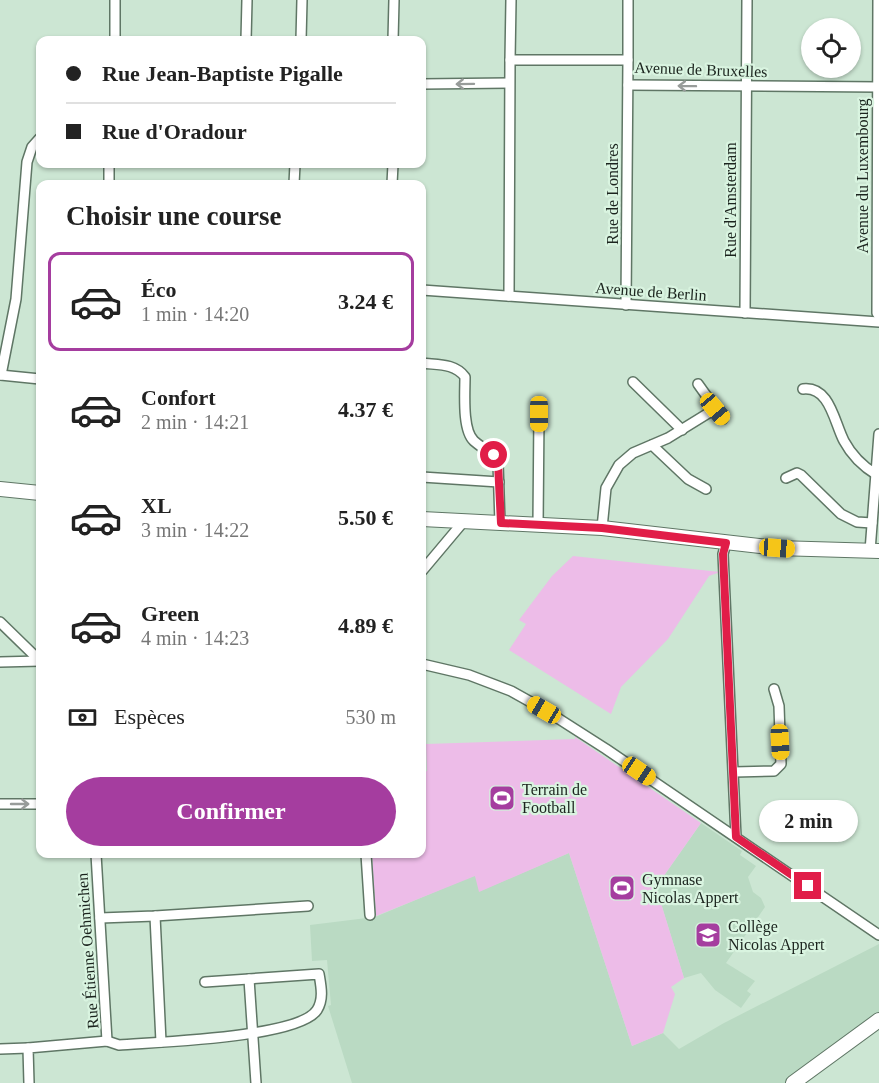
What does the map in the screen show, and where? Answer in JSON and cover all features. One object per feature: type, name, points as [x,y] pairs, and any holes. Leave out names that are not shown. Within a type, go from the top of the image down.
[{"type":"main road","points":[[0,489],[36,493]]},
{"type":"main road","points":[[426,519],[602,528],[799,550],[875,551]]},
{"type":"main road","points":[[798,1082],[877,1026]]},
{"type":"street","points":[[115,0],[115,36]]},
{"type":"street","points":[[246,36],[247,0]]},
{"type":"street","points":[[301,36],[302,0]]},
{"type":"street","points":[[393,36],[394,0]]},
{"type":"street","points":[[509,296],[511,0]]},
{"type":"street","points":[[628,0],[628,60]]},
{"type":"street","name":"Rue d'Amsterdam","points":[[745,313],[747,0]]},
{"type":"street","name":"Avenue du Luxembourg","points":[[878,0],[876,269],[877,313],[879,316]]},
{"type":"street","name":"Avenue de Bruxelles","points":[[510,60],[628,60],[628,85],[878,87]]},
{"type":"street","points":[[426,84],[509,83]]},
{"type":"street","name":"Rue de Londres","points":[[626,305],[628,85]]},
{"type":"street","points":[[36,142],[27,162],[16,299],[1,375],[36,379]]},
{"type":"street","name":"Avenue de Berlin","points":[[426,290],[879,322]]},
{"type":"street","points":[[426,364],[452,367],[460,370],[465,376],[467,429],[471,439],[494,455],[498,463],[501,523]]},
{"type":"street","points":[[633,381],[682,429]]},
{"type":"street","points":[[698,384],[723,419]]},
{"type":"street","points":[[803,389],[820,393],[829,405],[844,440],[857,460],[877,475]]},
{"type":"street","points":[[602,528],[606,488],[619,465],[633,453],[682,429],[715,409]]},
{"type":"street","points":[[538,525],[539,414]]},
{"type":"street","points":[[875,551],[872,523],[879,434]]},
{"type":"street","points":[[652,445],[688,479],[706,489]]},
{"type":"street","points":[[786,478],[797,473],[801,475],[841,514],[857,522],[872,523]]},
{"type":"street","points":[[426,477],[499,482]]},
{"type":"street","points":[[426,566],[464,521]]},
{"type":"street","points":[[726,543],[723,554],[736,837]]},
{"type":"street","points":[[0,622],[36,657]]},
{"type":"street","points":[[0,662],[36,661]]},
{"type":"street","points":[[426,665],[469,675],[511,691],[606,749],[879,935]]},
{"type":"street","points":[[734,772],[774,771],[781,764],[779,706],[774,689]]},
{"type":"street","points":[[0,804],[36,804]]},
{"type":"street","name":"Rue Étienne Oehmichen","points":[[0,1049],[107,1041],[96,858]]},
{"type":"street","points":[[366,858],[370,915]]},
{"type":"street","points":[[100,918],[308,906]]},
{"type":"street","points":[[155,916],[161,1042]]},
{"type":"street","points":[[107,1041],[119,1045],[252,1034],[299,1023],[309,1018],[317,1011],[322,992],[319,974],[205,982]]},
{"type":"street","points":[[249,979],[256,1083]]},
{"type":"street","points":[[28,1048],[29,1083]]},
{"type":"shaded area","points":[[573,556],[720,572],[709,576],[668,639],[621,687],[611,714],[509,650],[526,624],[519,620],[552,576]]},
{"type":"shaded area","points":[[575,737],[701,823],[656,887],[684,978],[671,987],[675,994],[663,1033],[632,1046],[569,853],[479,892],[475,876],[376,916],[372,858],[426,858],[426,744],[575,739]]},
{"type":"shaded area","name":"Collège Nicolas Appert","points":[[701,823],[742,851],[740,855],[756,866],[748,877],[753,892],[761,898],[765,907],[726,963],[755,981],[747,991],[751,994],[741,1008],[715,990],[701,973],[684,978],[656,887]]},
{"type":"shaded area","points":[[569,853],[632,1046],[663,1033],[679,1049],[724,1023],[879,944],[879,1014],[786,1083],[352,1083],[328,1006],[331,1005],[327,960],[312,961],[310,925],[375,917],[475,875],[480,891]]},
{"type":"place","name":"Terrain de Football","points":[[502,798]]},
{"type":"place","name":"Gymnase Nicolas Appert","points":[[622,888]]},
{"type":"place","name":"Collège Nicolas Appert","points":[[708,935]]},
{"type":"route","points":[[494,455],[498,463],[501,523],[602,528],[726,543],[723,554],[736,837],[808,886]]}]
